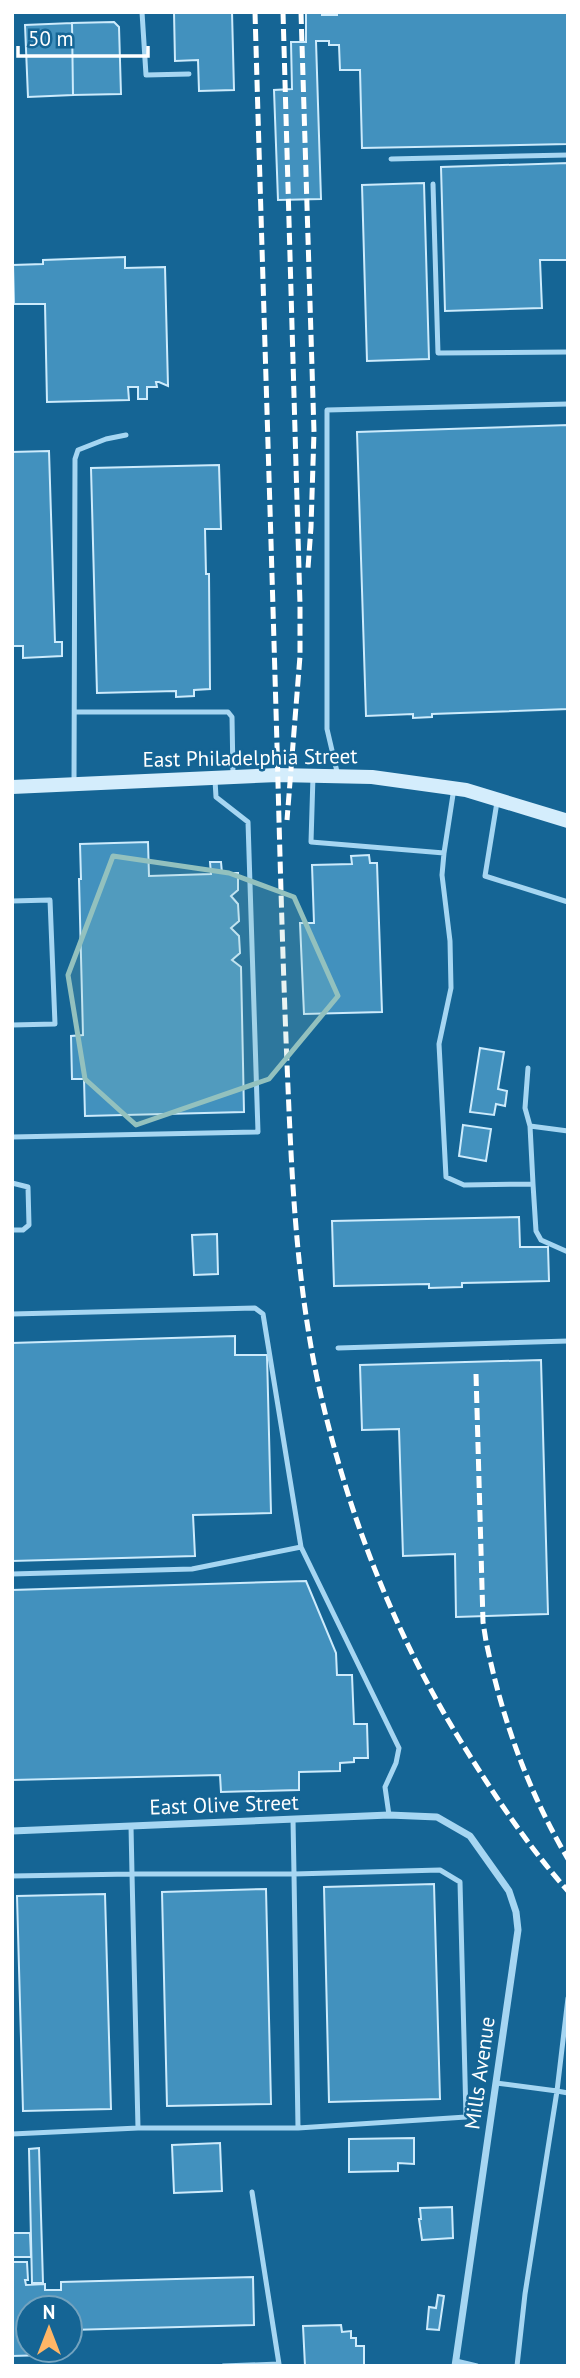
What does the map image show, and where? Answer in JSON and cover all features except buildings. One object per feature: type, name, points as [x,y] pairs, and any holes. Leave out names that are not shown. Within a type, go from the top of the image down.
[{"type":"street","name":"East Philadelphia Street","points":[[12,787],[233,777],[372,777],[454,788],[568,821]]},
{"type":"street","name":"East Olive Street","points":[[12,1830],[389,1815],[437,1817]]},
{"type":"street","name":"Mills Avenue","points":[[437,1817],[470,1836],[509,1891],[518,1930],[455,2363]]},
{"type":"lane","points":[[142,12],[146,75],[189,74]]},
{"type":"lane","points":[[391,159],[568,155]]},
{"type":"lane","points":[[433,184],[438,353],[568,352]]},
{"type":"lane","points":[[338,776],[327,729],[327,410],[568,404]]},
{"type":"lane","points":[[74,784],[75,459],[78,450],[106,439],[126,435]]},
{"type":"lane","points":[[75,712],[228,712],[232,717],[233,777]]},
{"type":"lane","points":[[313,775],[310,842],[444,853]]},
{"type":"lane","points":[[12,1137],[258,1132],[248,822],[216,796],[215,778]]},
{"type":"lane","points":[[454,788],[442,875],[450,941],[451,988],[439,1044],[446,1177],[464,1185],[533,1184]]},
{"type":"lane","points":[[498,799],[485,876],[568,902]]},
{"type":"lane","points":[[12,901],[50,900],[55,1024],[12,1025]]},
{"type":"lane","points":[[528,1068],[525,1108],[530,1126],[536,1231],[541,1241],[568,1252]]},
{"type":"lane","points":[[530,1126],[568,1131]]},
{"type":"lane","points":[[12,1183],[28,1187],[29,1225],[23,1230],[12,1230]]},
{"type":"lane","points":[[12,1314],[255,1308],[263,1314],[301,1547],[399,1748],[396,1763],[385,1787],[389,1815]]},
{"type":"lane","points":[[338,1348],[568,1340]]},
{"type":"lane","points":[[12,1574],[192,1569],[301,1547]]},
{"type":"lane","points":[[293,1819],[298,2128]]},
{"type":"lane","points":[[131,1826],[138,2128]]},
{"type":"lane","points":[[12,1876],[440,1870],[460,1882],[466,2117],[298,2128],[138,2128],[12,2133]]},
{"type":"lane","points":[[517,2366],[568,1998]]},
{"type":"lane","points":[[496,2083],[568,2093]]},
{"type":"lane","points":[[222,2366],[279,2364],[252,2192]]},
{"type":"lane","points":[[455,2363],[477,2366]]},
{"type":"highlighted area","points":[[113,856],[229,873],[294,897],[338,996],[269,1079],[136,1125],[85,1079],[68,975]]},
{"type":"railway","points":[[255,12],[286,1044],[296,1233],[310,1342],[328,1426],[356,1519],[412,1654],[435,1698],[485,1779],[524,1837],[568,1891]]},
{"type":"railway","points":[[283,12],[300,605],[300,656],[287,820]]},
{"type":"railway","points":[[301,12],[314,432],[308,568]]},
{"type":"railway","points":[[476,1374],[483,1622],[486,1641],[492,1670],[518,1754],[568,1859]]}]
